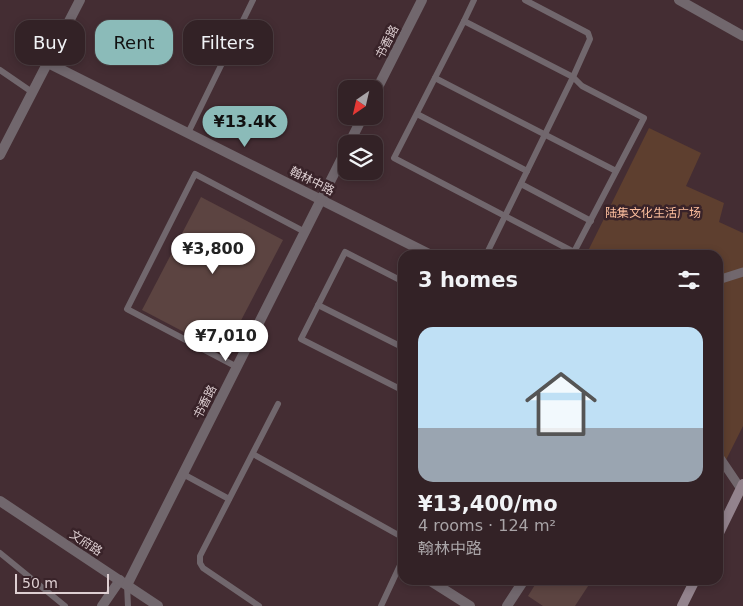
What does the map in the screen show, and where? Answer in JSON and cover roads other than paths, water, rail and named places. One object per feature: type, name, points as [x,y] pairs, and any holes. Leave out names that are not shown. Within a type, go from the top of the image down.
[{"type":"main road","points":[[723,525],[742,487]]},
{"type":"main road","points":[[682,606],[692,585]]},
{"type":"street","points":[[70,20],[80,0]]},
{"type":"street","name":"书香路","points":[[382,80],[422,0]]},
{"type":"street","points":[[686,2],[743,36]]},
{"type":"street","points":[[0,155],[47,65]]},
{"type":"street","name":"翰林中路","points":[[52,65],[421,250]]},
{"type":"street","name":"书香路","points":[[102,606],[123,582],[183,474],[338,166]]},
{"type":"street","points":[[723,278],[743,272]]},
{"type":"street","points":[[723,462],[742,487]]},
{"type":"street","name":"文府路","points":[[0,501],[158,606]]},
{"type":"street","points":[[437,585],[470,606]]},
{"type":"street","points":[[507,606],[521,585]]},
{"type":"lane","points":[[188,133],[254,0]]},
{"type":"lane","points":[[474,0],[394,158],[570,250]]},
{"type":"lane","points":[[488,250],[588,44],[588,33],[525,0]]},
{"type":"lane","points":[[464,21],[573,77],[582,86],[644,118],[575,250]]},
{"type":"lane","points":[[0,70],[32,92]]},
{"type":"lane","points":[[435,78],[616,171]]},
{"type":"lane","points":[[417,114],[527,171]]},
{"type":"lane","points":[[237,367],[127,308],[195,174],[305,232]]},
{"type":"lane","points":[[521,184],[591,221]]},
{"type":"lane","points":[[398,280],[345,252],[301,339],[398,388]]},
{"type":"lane","points":[[318,305],[398,346]]},
{"type":"lane","points":[[259,606],[203,568],[200,563],[203,550],[278,404]]},
{"type":"lane","points":[[253,454],[398,535]]},
{"type":"lane","points":[[183,474],[230,499]]},
{"type":"lane","points":[[0,554],[65,606]]},
{"type":"lane","points":[[381,606],[398,570]]},
{"type":"lane","points":[[123,582],[128,606]]},
{"type":"park label","name":"陆集文化生活广场","points":[[653,213]]}]
